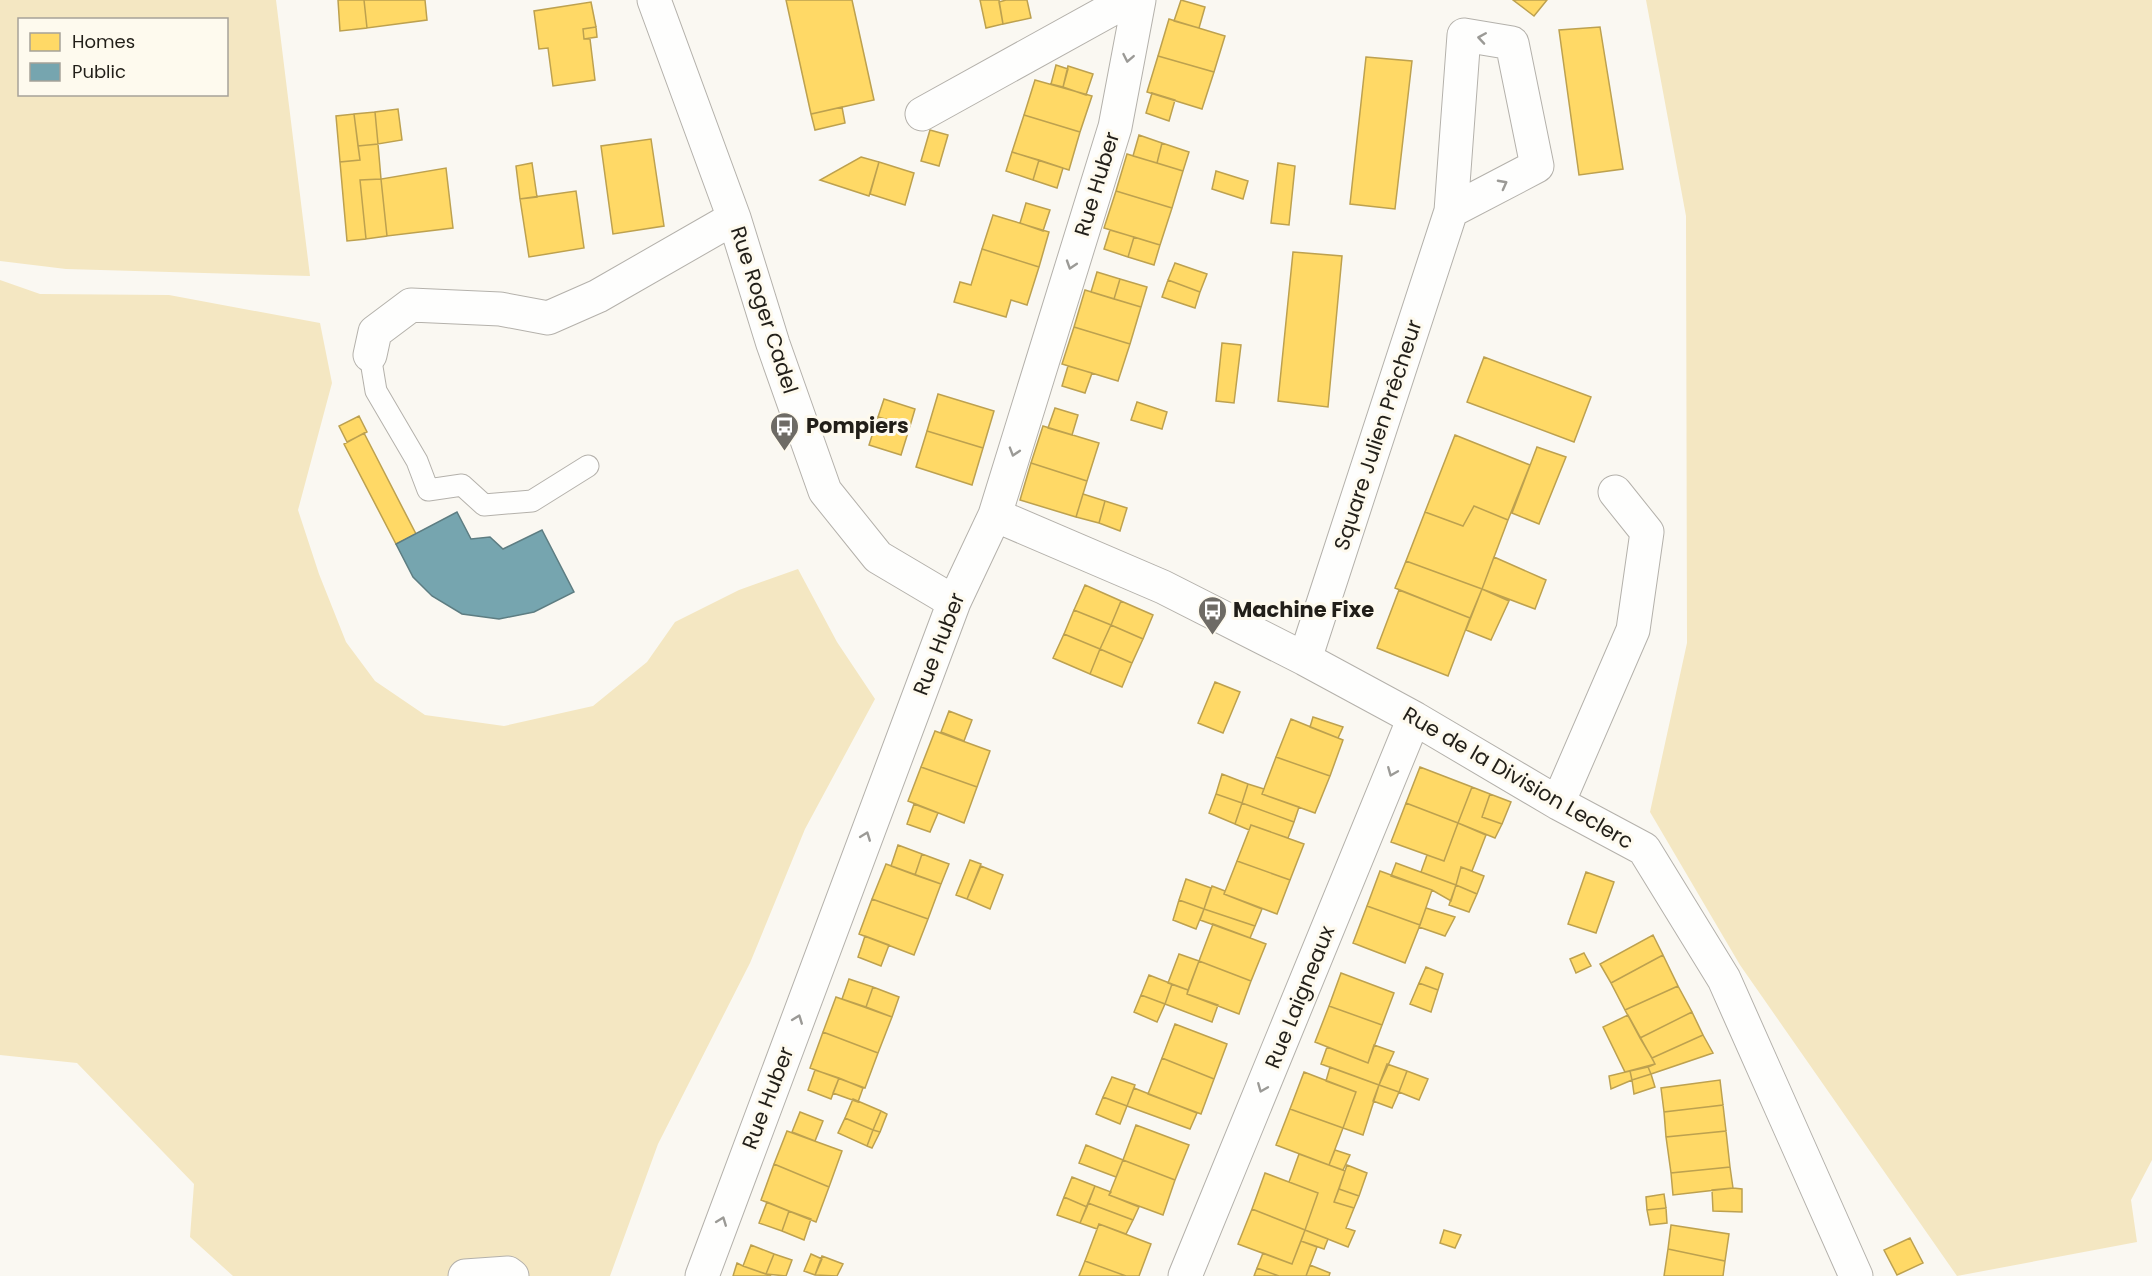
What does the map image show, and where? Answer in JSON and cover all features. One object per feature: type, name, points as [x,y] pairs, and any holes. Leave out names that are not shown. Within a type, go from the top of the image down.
[{"type":"street","name":"Rue Roger Cadel","points":[[654,0],[734,218],[773,344],[825,491],[878,557],[954,602]]},
{"type":"street","points":[[922,114],[1128,0]]},
{"type":"street","name":"Rue Huber","points":[[702,1276],[954,602],[994,515],[1115,127],[1139,0]]},
{"type":"street","name":"Square Julien Prêcheur","points":[[1305,659],[1451,211],[1464,35],[1512,43],[1537,166],[1451,211]]},
{"type":"street","points":[[370,355],[375,332],[411,304],[500,309],[548,318],[598,296],[734,218]]},
{"type":"street","points":[[1558,804],[1633,630],[1647,532],[1615,492]]},
{"type":"street","name":"Rue de la Division Leclerc","points":[[994,515],[1163,587],[1305,659],[1414,718],[1558,804],[1644,849],[1724,979],[1856,1276]]},
{"type":"street","name":"Rue Laigneaux","points":[[1185,1276],[1414,718]]},
{"type":"street","points":[[465,1276],[508,1273],[512,1276]]},
{"type":"lane","points":[[370,355],[376,391],[417,461],[428,490],[462,485],[484,506],[532,501],[588,466]]},
{"type":"shaded area","points":[[0,0],[276,0],[310,276],[66,269],[0,261]]},
{"type":"shaded area","points":[[1646,0],[2152,0],[2152,1160],[2131,1200],[2137,1242],[1957,1276],[1740,965],[1650,812],[1687,643],[1686,216]]},
{"type":"shaded area","points":[[0,280],[40,294],[169,295],[320,323],[332,383],[298,510],[319,574],[346,642],[375,681],[425,715],[504,726],[593,706],[647,662],[675,622],[739,590],[798,569],[837,642],[875,699],[805,829],[750,963],[658,1144],[610,1276],[233,1276],[190,1237],[194,1184],[77,1063],[0,1055]]},
{"type":"building: Homes","points":[[338,0],[364,0],[367,28],[340,31]]},
{"type":"building: Homes","points":[[364,0],[425,0],[427,20],[367,28]]},
{"type":"building: Homes","points":[[786,0],[852,0],[874,100],[811,114]]},
{"type":"building: Homes","points":[[980,0],[999,0],[1003,24],[986,28]]},
{"type":"building: Homes","points":[[1027,0],[1031,18],[1003,24],[999,2]]},
{"type":"building: Homes","points":[[1181,0],[1205,7],[1199,28],[1174,21]]},
{"type":"building: Homes","points":[[1513,0],[1547,0],[1534,16]]},
{"type":"building: Homes","points":[[591,2],[596,27],[583,29],[584,39],[590,39],[595,80],[553,86],[548,48],[539,49],[534,11]]},
{"type":"building: Homes","points":[[1169,19],[1225,36],[1214,72],[1158,56]]},
{"type":"building: Homes","points":[[596,27],[597,37],[584,39],[583,29]]},
{"type":"building: Homes","points":[[1600,27],[1623,169],[1579,175],[1559,30]]},
{"type":"building: Homes","points":[[1158,56],[1214,72],[1202,109],[1147,92]]},
{"type":"building: Homes","points":[[1366,57],[1412,61],[1395,209],[1350,204]]},
{"type":"building: Homes","points":[[1056,65],[1068,69],[1063,87],[1051,84]]},
{"type":"building: Homes","points":[[1068,66],[1093,74],[1086,95],[1063,87]]},
{"type":"building: Homes","points":[[1035,80],[1092,96],[1080,132],[1024,115]]},
{"type":"building: Homes","points":[[1152,93],[1175,100],[1169,121],[1146,113]]},
{"type":"building: Homes","points":[[842,107],[845,123],[815,130],[811,114]]},
{"type":"building: Homes","points":[[398,109],[402,140],[378,144],[375,112]]},
{"type":"building: Homes","points":[[375,112],[378,144],[358,146],[354,114]]},
{"type":"building: Homes","points":[[354,114],[360,160],[340,162],[336,116]]},
{"type":"building: Homes","points":[[1024,115],[1080,132],[1069,170],[1012,152]]},
{"type":"building: Homes","points":[[930,130],[948,135],[939,166],[921,161]]},
{"type":"building: Homes","points":[[1139,135],[1162,143],[1157,163],[1133,156]]},
{"type":"building: Homes","points":[[651,139],[664,226],[613,234],[601,146]]},
{"type":"building: Homes","points":[[1162,143],[1189,152],[1183,171],[1157,163]]},
{"type":"building: Homes","points":[[378,144],[381,179],[360,180],[366,239],[347,241],[340,162],[360,160],[358,146]]},
{"type":"building: Homes","points":[[1012,152],[1039,160],[1033,180],[1006,171]]},
{"type":"building: Homes","points":[[1127,154],[1183,171],[1172,208],[1116,191]]},
{"type":"building: Homes","points":[[861,157],[879,162],[869,196],[820,180]]},
{"type":"building: Homes","points":[[1039,160],[1063,168],[1057,188],[1033,180]]},
{"type":"building: Homes","points":[[879,162],[914,173],[905,205],[870,194]]},
{"type":"building: Homes","points":[[532,163],[537,197],[520,199],[516,166]]},
{"type":"building: Homes","points":[[1278,163],[1295,166],[1289,225],[1271,223]]},
{"type":"building: Homes","points":[[446,168],[453,228],[387,236],[381,179]]},
{"type":"building: Homes","points":[[1216,171],[1248,181],[1243,199],[1212,189]]},
{"type":"building: Homes","points":[[381,179],[387,236],[366,239],[360,180]]},
{"type":"building: Homes","points":[[576,191],[584,248],[529,257],[520,199]]},
{"type":"building: Homes","points":[[1116,191],[1172,208],[1160,245],[1104,228]]},
{"type":"building: Homes","points":[[1026,203],[1050,210],[1043,231],[1020,223]]},
{"type":"building: Homes","points":[[993,215],[1049,232],[1039,267],[982,249]]},
{"type":"building: Homes","points":[[1110,230],[1134,237],[1128,257],[1104,249]]},
{"type":"building: Homes","points":[[1134,237],[1160,245],[1154,265],[1128,257]]},
{"type":"building: Homes","points":[[982,249],[1039,267],[1027,305],[1011,300],[1006,317],[954,302],[960,282],[971,285]]},
{"type":"building: Homes","points":[[1293,252],[1342,256],[1328,407],[1278,401]]},
{"type":"building: Homes","points":[[1175,263],[1207,274],[1200,292],[1168,280]]},
{"type":"building: Homes","points":[[1097,272],[1120,279],[1114,299],[1091,292]]},
{"type":"building: Homes","points":[[1120,279],[1147,287],[1141,307],[1114,299]]},
{"type":"building: Homes","points":[[1168,280],[1200,292],[1195,308],[1162,297]]},
{"type":"building: Homes","points":[[1085,290],[1141,307],[1130,344],[1074,327]]},
{"type":"building: Homes","points":[[1074,327],[1130,344],[1118,381],[1062,364]]},
{"type":"building: Homes","points":[[1222,343],[1241,345],[1234,403],[1216,401]]},
{"type":"building: Homes","points":[[1484,357],[1591,397],[1574,442],[1467,402]]},
{"type":"building: Homes","points":[[1068,366],[1092,373],[1085,393],[1062,386]]},
{"type":"building: Homes","points":[[938,394],[994,411],[983,448],[927,431]]},
{"type":"building: Homes","points":[[884,399],[915,409],[910,426],[878,417]]},
{"type":"building: Homes","points":[[1137,402],[1167,412],[1162,429],[1131,420]]},
{"type":"building: Homes","points":[[1055,408],[1078,415],[1072,435],[1048,428]]},
{"type":"building: Homes","points":[[359,416],[367,432],[347,442],[339,426]]},
{"type":"building: Homes","points":[[878,417],[910,426],[901,455],[869,445]]},
{"type":"building: Homes","points":[[1043,426],[1099,443],[1087,481],[1031,463]]},
{"type":"building: Homes","points":[[927,431],[983,448],[972,485],[916,467]]},
{"type":"building: Homes","points":[[364,433],[416,534],[396,544],[344,444]]},
{"type":"building: Homes","points":[[1455,435],[1530,465],[1508,520],[1474,506],[1463,526],[1425,512]]},
{"type":"building: Homes","points":[[1537,447],[1566,457],[1539,524],[1512,513]]},
{"type":"building: Homes","points":[[1031,463],[1087,481],[1076,517],[1020,500]]},
{"type":"building: Homes","points":[[1083,494],[1105,501],[1099,523],[1076,517]]},
{"type":"building: Homes","points":[[1105,501],[1127,508],[1120,531],[1099,523]]},
{"type":"building: Homes","points":[[1474,506],[1508,520],[1482,589],[1406,561],[1425,512],[1463,526]]},
{"type":"building: Homes","points":[[1494,557],[1546,580],[1535,609],[1482,589]]},
{"type":"building: Homes","points":[[1406,561],[1482,589],[1470,618],[1395,588]]},
{"type":"building: Homes","points":[[1085,585],[1121,601],[1111,625],[1074,610]]},
{"type":"building: Homes","points":[[1482,589],[1509,601],[1491,640],[1466,630]]},
{"type":"building: Homes","points":[[1399,590],[1470,618],[1448,676],[1377,648]]},
{"type":"building: Homes","points":[[1121,601],[1153,615],[1143,639],[1111,625]]},
{"type":"building: Homes","points":[[1074,610],[1111,625],[1100,649],[1064,634]]},
{"type":"building: Homes","points":[[1111,625],[1143,639],[1132,663],[1100,649]]},
{"type":"building: Homes","points":[[1064,634],[1100,649],[1090,674],[1053,658]]},
{"type":"building: Homes","points":[[1100,649],[1132,663],[1122,687],[1090,674]]},
{"type":"building: Homes","points":[[1215,682],[1240,692],[1223,733],[1198,723]]},
{"type":"building: Homes","points":[[949,711],[972,720],[964,741],[941,732]]},
{"type":"building: Homes","points":[[1313,717],[1343,727],[1338,738],[1310,727]]},
{"type":"building: Homes","points":[[1291,719],[1343,740],[1330,776],[1276,757]]},
{"type":"building: Homes","points":[[935,731],[990,751],[977,787],[921,767]]},
{"type":"building: Homes","points":[[1276,757],[1330,776],[1315,813],[1262,794]]},
{"type":"building: Homes","points":[[921,767],[977,787],[964,823],[908,801]]},
{"type":"building: Homes","points":[[1420,767],[1472,787],[1458,823],[1406,803]]},
{"type":"building: Homes","points":[[1222,774],[1248,784],[1242,803],[1216,794]]},
{"type":"building: Homes","points":[[1248,784],[1264,789],[1262,794],[1299,807],[1294,822],[1242,803]]},
{"type":"building: Homes","points":[[1472,787],[1490,794],[1482,817],[1502,824],[1495,838],[1458,823]]},
{"type":"building: Homes","points":[[1216,794],[1242,803],[1235,824],[1209,813]]},
{"type":"building: Homes","points":[[1490,794],[1511,802],[1502,824],[1482,817]]},
{"type":"building: Homes","points":[[1242,803],[1294,822],[1288,838],[1251,825],[1249,830],[1235,824]]},
{"type":"building: Homes","points":[[1406,803],[1458,823],[1444,861],[1391,842]]},
{"type":"building: Homes","points":[[914,804],[938,813],[930,832],[907,824]]},
{"type":"building: Homes","points":[[1458,823],[1486,835],[1472,871],[1461,867],[1456,885],[1421,872],[1427,855],[1444,861]]},
{"type":"building: Homes","points":[[1251,825],[1304,844],[1290,880],[1237,861]]},
{"type":"building: Homes","points":[[898,845],[922,854],[915,875],[891,866]]},
{"type":"building: Homes","points":[[922,854],[949,864],[941,884],[915,875]]},
{"type":"building: Homes","points":[[970,860],[981,864],[967,899],[956,895]]},
{"type":"building: Homes","points":[[1237,861],[1290,880],[1277,914],[1224,894]]},
{"type":"building: Homes","points":[[1396,863],[1456,885],[1451,901],[1432,890],[1391,876]]},
{"type":"building: Homes","points":[[886,864],[941,884],[928,919],[872,899]]},
{"type":"building: Homes","points":[[981,866],[1003,875],[990,909],[967,899]]},
{"type":"building: Homes","points":[[1461,867],[1484,876],[1477,894],[1456,885]]},
{"type":"building: Homes","points":[[1380,871],[1432,890],[1420,925],[1367,906]]},
{"type":"building: Homes","points":[[1586,872],[1614,882],[1596,933],[1568,924]]},
{"type":"building: Homes","points":[[1186,879],[1211,888],[1204,909],[1179,900]]},
{"type":"building: Homes","points":[[1456,885],[1477,894],[1469,912],[1449,905]]},
{"type":"building: Homes","points":[[1212,886],[1225,891],[1224,894],[1262,909],[1255,926],[1204,909]]},
{"type":"building: Homes","points":[[872,899],[928,919],[914,955],[859,934]]},
{"type":"building: Homes","points":[[1179,900],[1204,909],[1196,929],[1173,920]]},
{"type":"building: Homes","points":[[1367,906],[1420,925],[1405,963],[1353,943]]},
{"type":"building: Homes","points":[[1426,908],[1455,917],[1445,936],[1419,927]]},
{"type":"building: Homes","points":[[1204,909],[1255,926],[1250,938],[1200,920]]},
{"type":"building: Homes","points":[[1213,924],[1266,944],[1251,981],[1199,961]]},
{"type":"building: Homes","points":[[1653,935],[1663,955],[1611,983],[1600,964]]},
{"type":"building: Homes","points":[[865,936],[889,945],[881,966],[858,957]]},
{"type":"building: Homes","points":[[1584,953],[1591,966],[1576,973],[1570,959]]},
{"type":"building: Homes","points":[[1179,954],[1199,961],[1188,990],[1168,983]]},
{"type":"building: Homes","points":[[1663,955],[1678,986],[1625,1010],[1611,983]]},
{"type":"building: Homes","points":[[1199,961],[1251,981],[1239,1014],[1187,994]]},
{"type":"building: Homes","points":[[1426,967],[1443,974],[1438,990],[1419,983]]},
{"type":"building: Homes","points":[[1341,973],[1394,993],[1382,1025],[1329,1006]]},
{"type":"building: Homes","points":[[1149,975],[1172,984],[1165,1004],[1141,995]]},
{"type":"building: Homes","points":[[849,979],[873,987],[866,1007],[842,999]]},
{"type":"building: Homes","points":[[1419,983],[1438,990],[1431,1012],[1410,1004]]},
{"type":"building: Homes","points":[[1172,984],[1188,990],[1187,994],[1218,1005],[1212,1022],[1165,1004]]},
{"type":"building: Homes","points":[[1678,986],[1692,1012],[1640,1038],[1625,1010]]},
{"type":"building: Homes","points":[[873,987],[899,997],[892,1017],[866,1007]]},
{"type":"building: Homes","points":[[1141,995],[1165,1004],[1157,1022],[1134,1012]]},
{"type":"building: Homes","points":[[836,997],[892,1017],[878,1053],[823,1032]]},
{"type":"building: Homes","points":[[1329,1006],[1382,1025],[1368,1063],[1315,1042]]},
{"type":"building: Homes","points":[[1692,1012],[1703,1035],[1652,1058],[1640,1038]]},
{"type":"building: Homes","points":[[1628,1015],[1655,1064],[1625,1072],[1603,1027]]},
{"type":"building: Homes","points":[[1175,1024],[1227,1044],[1214,1079],[1162,1058]]},
{"type":"building: Homes","points":[[823,1032],[878,1053],[865,1088],[810,1068]]},
{"type":"building: Homes","points":[[1703,1035],[1713,1053],[1651,1074],[1648,1067],[1655,1064],[1652,1058]]},
{"type":"building: Homes","points":[[1374,1045],[1394,1052],[1379,1085],[1321,1064],[1327,1047],[1368,1063]]},
{"type":"building: Homes","points":[[1162,1058],[1214,1079],[1201,1114],[1148,1094]]},
{"type":"building: Homes","points":[[1387,1064],[1407,1071],[1399,1092],[1379,1085]]},
{"type":"building: Homes","points":[[1330,1067],[1379,1085],[1363,1135],[1343,1128],[1356,1092],[1326,1081]]},
{"type":"building: Homes","points":[[1648,1067],[1651,1074],[1632,1080],[1630,1071]]},
{"type":"building: Homes","points":[[815,1070],[839,1078],[831,1099],[808,1090]]},
{"type":"building: Homes","points":[[1407,1071],[1428,1079],[1419,1100],[1399,1092]]},
{"type":"building: Homes","points":[[1630,1071],[1632,1080],[1611,1089],[1609,1076]]},
{"type":"building: Homes","points":[[1304,1072],[1356,1092],[1343,1128],[1290,1109]]},
{"type":"building: Homes","points":[[1651,1074],[1655,1087],[1634,1094],[1632,1080]]},
{"type":"building: Homes","points":[[1112,1077],[1135,1085],[1127,1106],[1103,1097]]},
{"type":"building: Homes","points":[[839,1078],[863,1088],[858,1102],[833,1093]]},
{"type":"building: Homes","points":[[1720,1080],[1723,1105],[1664,1112],[1661,1088]]},
{"type":"building: Homes","points":[[1379,1085],[1399,1092],[1392,1108],[1373,1101]]},
{"type":"building: Homes","points":[[1134,1088],[1197,1113],[1190,1129],[1127,1106]]},
{"type":"building: Homes","points":[[1103,1097],[1127,1106],[1120,1124],[1096,1114]]},
{"type":"building: Homes","points":[[853,1099],[881,1111],[873,1130],[845,1118]]},
{"type":"building: Homes","points":[[1723,1105],[1726,1131],[1666,1137],[1664,1112]]},
{"type":"building: Homes","points":[[1290,1109],[1343,1128],[1329,1165],[1276,1145]]},
{"type":"building: Homes","points":[[881,1111],[887,1114],[880,1132],[873,1130]]},
{"type":"building: Homes","points":[[800,1112],[823,1121],[815,1141],[792,1132]]},
{"type":"building: Homes","points":[[845,1118],[873,1130],[867,1146],[838,1133]]},
{"type":"building: Homes","points":[[1136,1125],[1189,1145],[1175,1180],[1123,1160]]},
{"type":"building: Homes","points":[[873,1130],[880,1132],[872,1148],[867,1146]]},
{"type":"building: Homes","points":[[787,1131],[842,1151],[829,1187],[774,1164]]},
{"type":"building: Homes","points":[[1726,1131],[1730,1167],[1671,1173],[1666,1137]]},
{"type":"building: Homes","points":[[1086,1145],[1123,1160],[1116,1177],[1079,1163]]},
{"type":"building: Homes","points":[[1335,1150],[1350,1155],[1343,1170],[1329,1165]]},
{"type":"building: Homes","points":[[1299,1154],[1345,1171],[1334,1202],[1354,1208],[1346,1228],[1355,1231],[1348,1247],[1305,1230],[1318,1193],[1289,1182]]},
{"type":"building: Homes","points":[[1123,1160],[1175,1180],[1163,1215],[1109,1195]]},
{"type":"building: Homes","points":[[774,1164],[829,1187],[816,1222],[761,1200]]},
{"type":"building: Homes","points":[[1347,1165],[1367,1173],[1359,1196],[1339,1189]]},
{"type":"building: Homes","points":[[1730,1167],[1733,1188],[1673,1195],[1671,1173]]},
{"type":"building: Homes","points":[[1265,1173],[1318,1193],[1305,1230],[1252,1209]]},
{"type":"building: Homes","points":[[1072,1177],[1095,1186],[1087,1207],[1064,1197]]},
{"type":"building: Homes","points":[[1095,1186],[1111,1192],[1109,1195],[1139,1207],[1133,1220],[1088,1203]]},
{"type":"building: Homes","points":[[1339,1189],[1359,1196],[1354,1208],[1334,1202]]},
{"type":"building: Homes","points":[[1742,1189],[1742,1212],[1713,1211],[1712,1190]]},
{"type":"building: Homes","points":[[1664,1194],[1666,1208],[1647,1210],[1646,1197]]},
{"type":"building: Homes","points":[[1064,1197],[1087,1207],[1080,1223],[1057,1215]]},
{"type":"building: Homes","points":[[767,1202],[789,1211],[782,1231],[759,1223]]},
{"type":"building: Homes","points":[[1088,1203],[1133,1220],[1126,1234],[1099,1224],[1097,1229],[1080,1223]]},
{"type":"building: Homes","points":[[1666,1208],[1667,1223],[1650,1225],[1647,1210]]},
{"type":"building: Homes","points":[[1252,1209],[1305,1230],[1292,1264],[1238,1244]]},
{"type":"building: Homes","points":[[789,1211],[811,1219],[804,1240],[782,1231]]},
{"type":"building: Homes","points":[[1099,1224],[1151,1244],[1139,1276],[1126,1276],[1085,1261]]},
{"type":"building: Homes","points":[[1671,1225],[1729,1234],[1725,1261],[1668,1249]]},
{"type":"building: Homes","points":[[1305,1230],[1328,1239],[1324,1249],[1301,1241]]},
{"type":"building: Homes","points":[[1444,1230],[1461,1235],[1455,1248],[1440,1243]]},
{"type":"building: Homes","points":[[1910,1238],[1923,1263],[1897,1275],[1884,1250]]},
{"type":"building: Homes","points":[[1301,1241],[1317,1247],[1306,1276],[1279,1276],[1257,1268],[1263,1253],[1292,1264]]},
{"type":"building: Homes","points":[[751,1245],[774,1254],[766,1274],[743,1266]]},
{"type":"building: Homes","points":[[1668,1249],[1725,1261],[1723,1276],[1664,1276]]},
{"type":"building: Homes","points":[[774,1254],[792,1260],[786,1276],[766,1274]]},
{"type":"building: Homes","points":[[811,1254],[822,1259],[815,1275],[804,1271]]},
{"type":"building: Homes","points":[[822,1256],[843,1264],[837,1276],[815,1275]]},
{"type":"building: Homes","points":[[1085,1261],[1126,1276],[1079,1276]]},
{"type":"building: Homes","points":[[737,1263],[743,1266],[771,1276],[733,1276]]},
{"type":"building: Homes","points":[[1310,1265],[1330,1273],[1329,1276],[1306,1276]]},
{"type":"building: Homes","points":[[1257,1268],[1279,1276],[1254,1276]]},
{"type":"building: Public","points":[[457,512],[471,539],[490,537],[503,549],[542,530],[574,592],[534,612],[499,619],[462,614],[432,596],[413,577],[396,544]]},
{"type":"place","name":"Pompiers","points":[[785,452]]},
{"type":"place","name":"Machine Fixe","points":[[1212,636]]}]
